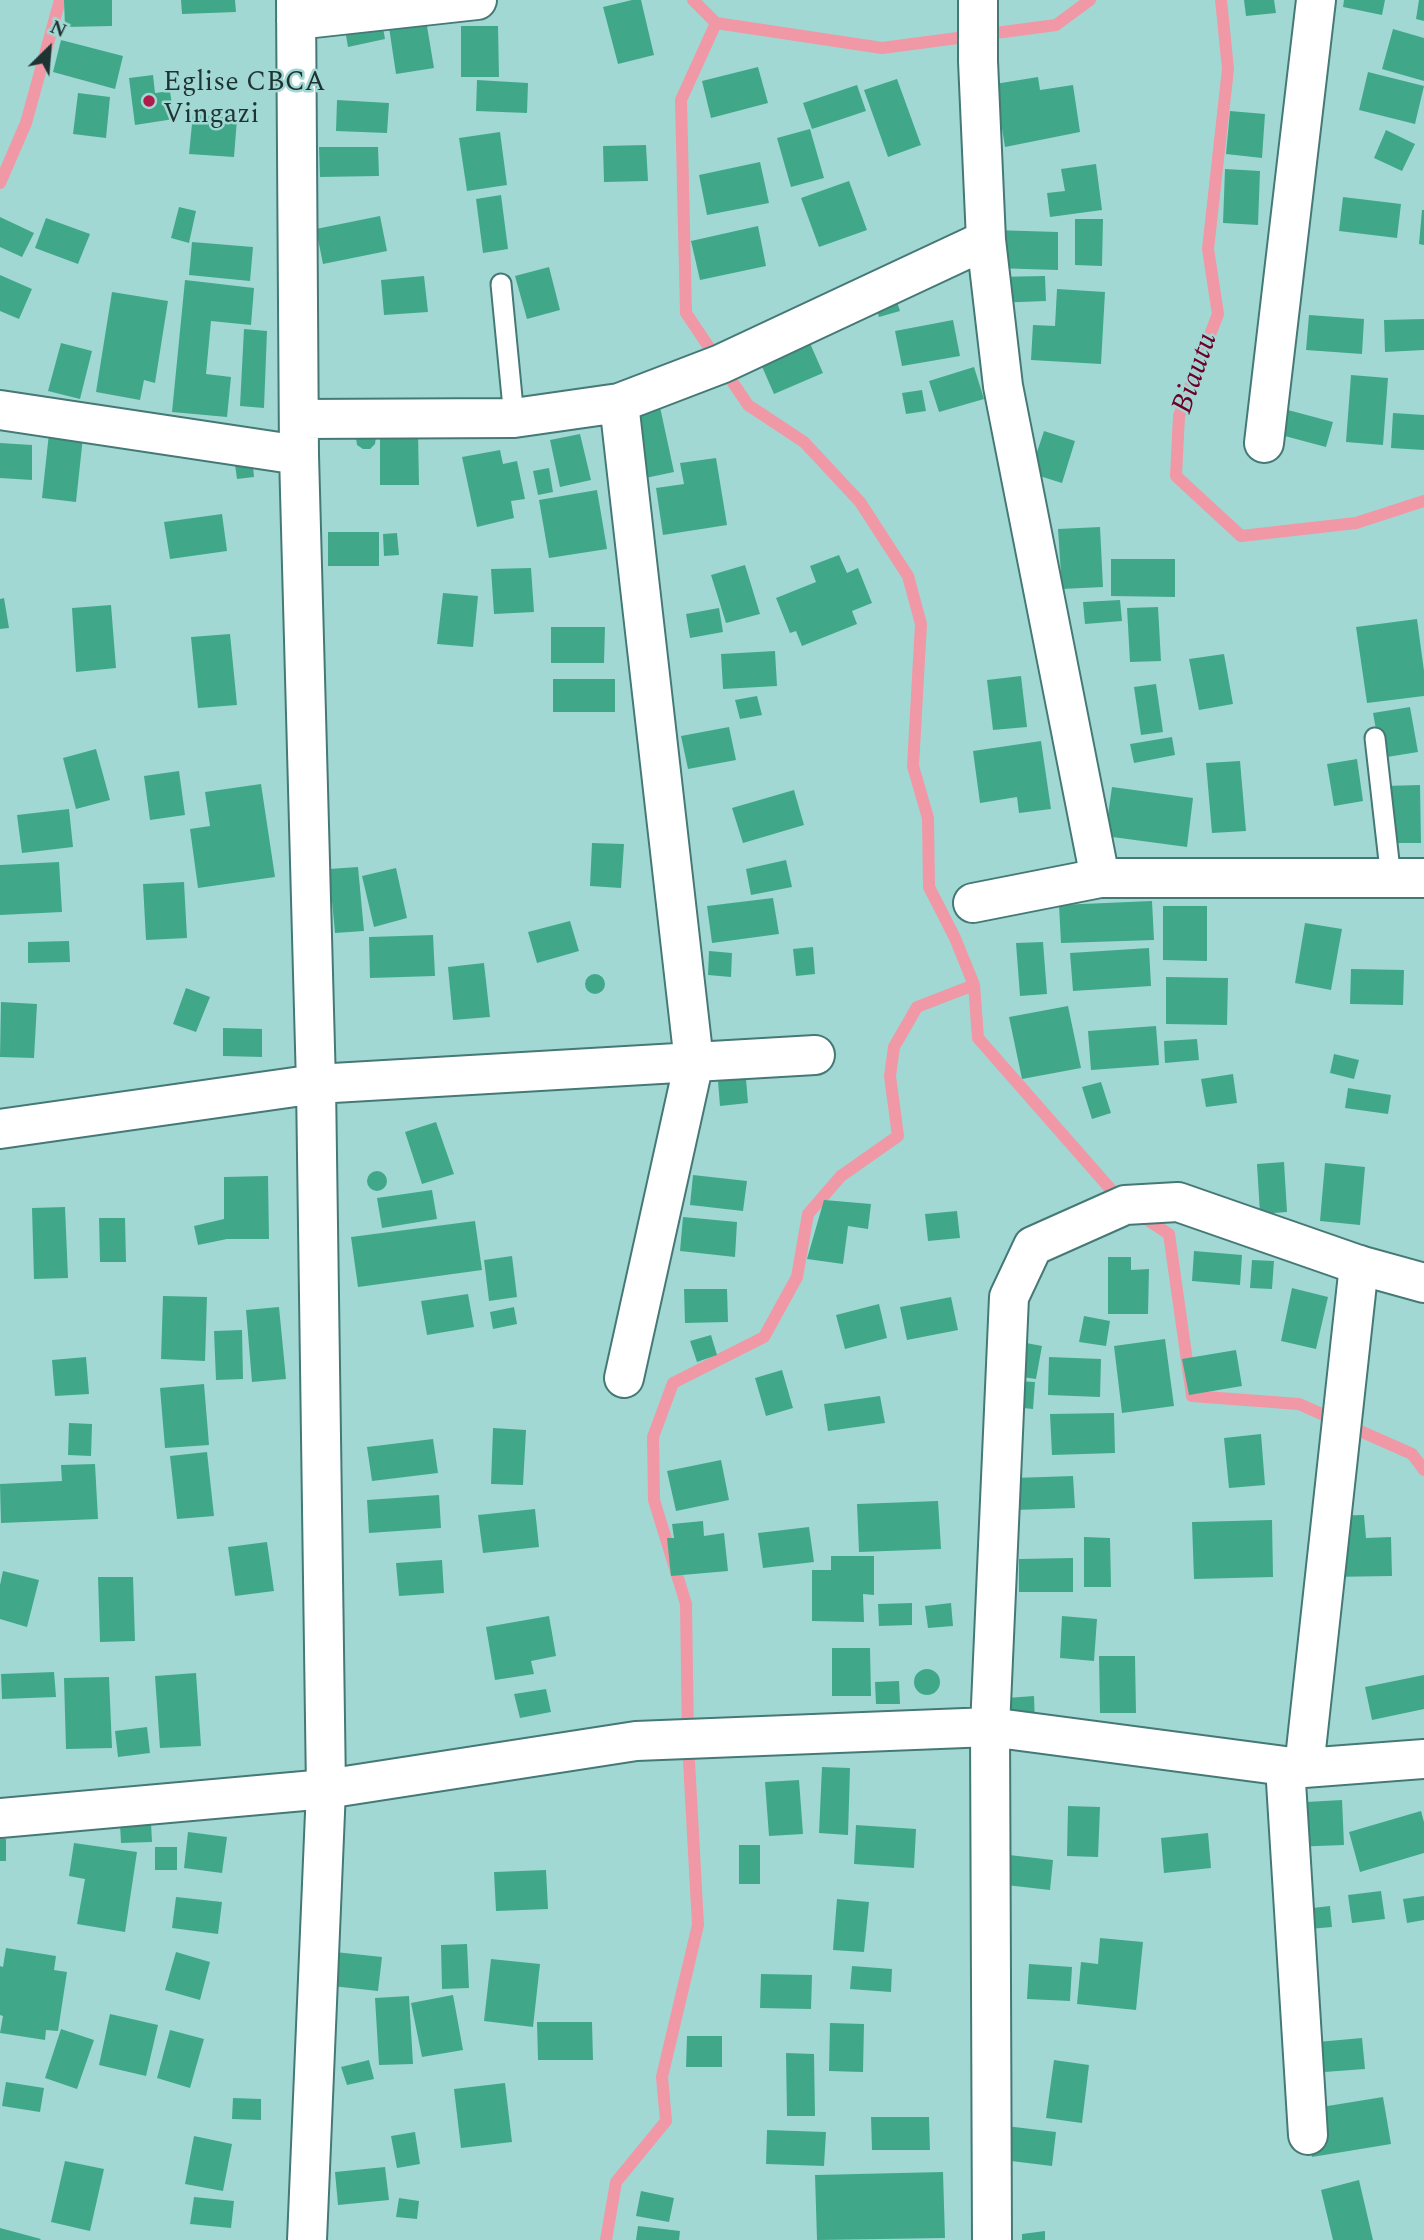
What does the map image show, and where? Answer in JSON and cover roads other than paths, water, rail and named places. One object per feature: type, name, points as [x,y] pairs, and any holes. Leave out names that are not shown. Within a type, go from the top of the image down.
[{"type":"street","points":[[307,2240],[327,1789],[316,1084],[299,437],[296,10],[477,0]]},
{"type":"street","points":[[978,0],[986,240],[1003,386],[1100,878]]},
{"type":"street","points":[[1264,443],[1316,0]]},
{"type":"street","points":[[0,410],[299,437],[514,418],[619,403],[721,364],[986,240]]},
{"type":"street","points":[[619,403],[694,1062],[624,1378]]},
{"type":"street","points":[[973,903],[1100,878],[1407,878]]},
{"type":"street","points":[[0,1129],[316,1084],[815,1055]]},
{"type":"street","points":[[992,2240],[990,1727],[1009,1297],[1034,1246],[1125,1205],[1178,1202],[1359,1265],[1424,1283]]},
{"type":"street","points":[[1308,2135],[1294,1767],[1359,1265]]},
{"type":"street","points":[[0,1818],[327,1789],[636,1741],[686,1738],[990,1727],[1294,1767],[1424,1759]]},
{"type":"lane","points":[[501,284],[514,418]]},
{"type":"lane","points":[[1375,738],[1407,878]]},
{"type":"waterway","points":[[0,183],[26,123],[60,0]]},
{"type":"waterway","name":"Biautu","points":[[693,0],[716,23],[882,48],[1056,25],[1090,0]]},
{"type":"waterway","name":"Biautu","points":[[1221,0],[1228,69],[1208,249],[1218,314],[1179,416],[1176,476],[1241,536],[1356,523],[1424,501]]},
{"type":"waterway","points":[[606,2240],[616,2182],[666,2121],[662,2077],[698,1925],[688,1743],[686,1604],[654,1500],[653,1437],[673,1383],[764,1337],[797,1277],[808,1214],[841,1176],[898,1136],[890,1076],[894,1047],[917,1007],[974,985],[955,938],[929,887],[928,818],[913,766],[921,624],[908,576],[860,502],[804,442],[748,405],[686,313],[681,100],[716,23]]},
{"type":"waterway","points":[[974,985],[978,1038],[1121,1201]]},
{"type":"waterway","points":[[1138,1214],[1169,1234],[1192,1396],[1299,1404],[1412,1454],[1424,1470]]},
{"type":"place","name":"Eglise CBCA Vingazi","points":[[149,101]]}]
